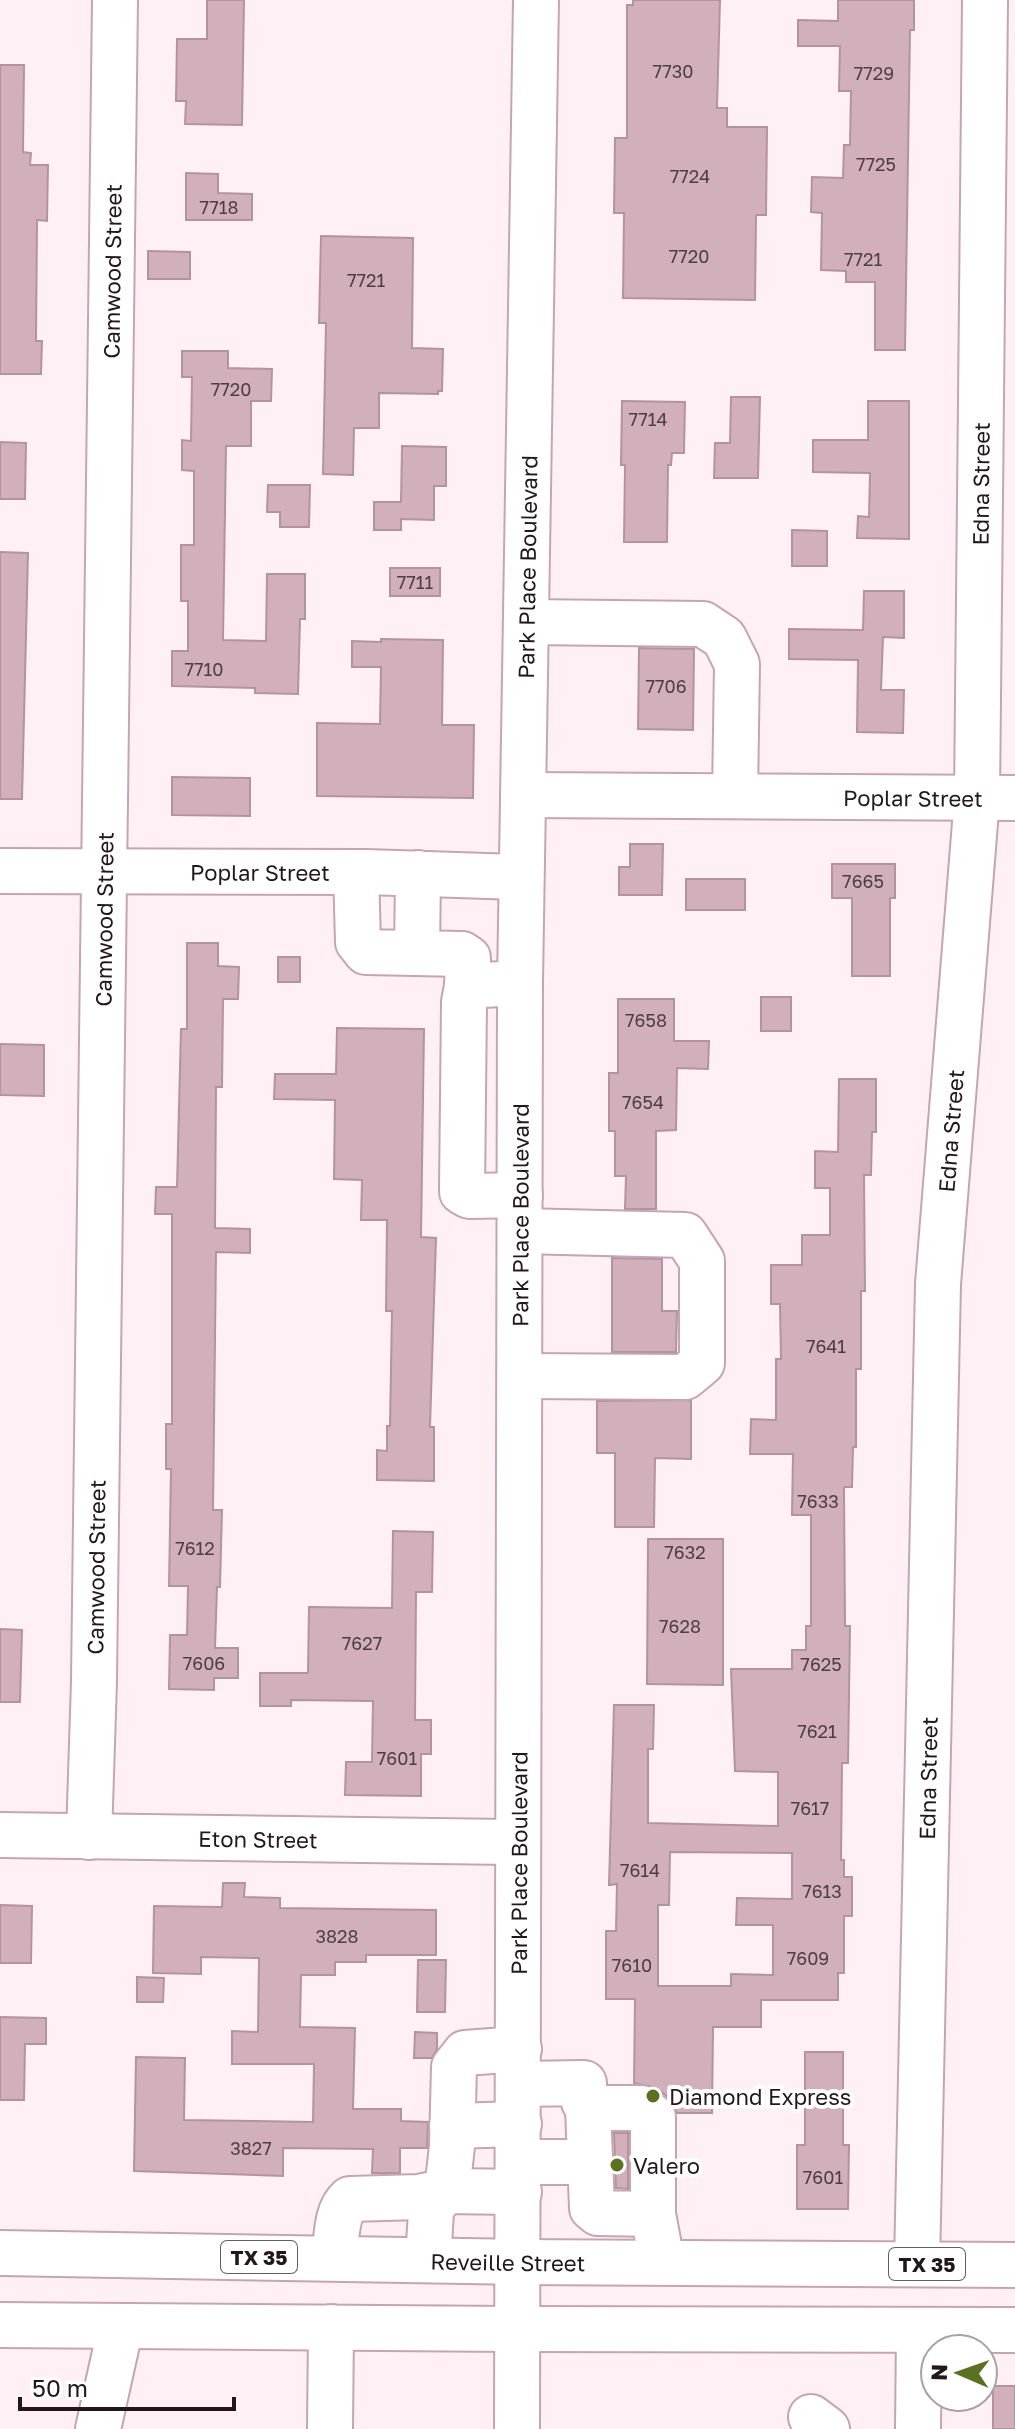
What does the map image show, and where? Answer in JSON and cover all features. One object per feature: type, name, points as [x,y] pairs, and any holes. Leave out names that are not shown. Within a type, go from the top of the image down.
[{"type":"street","name":"Camwood Street","points":[[89,1837],[94,1681],[115,0]]},
{"type":"street","name":"Park Place Boulevard","points":[[517,2429],[520,983],[536,0]]},
{"type":"street","name":"Edna Street","points":[[917,2264],[938,1284],[996,798],[985,0]]},
{"type":"street","points":[[526,622],[703,624],[724,638],[737,664],[735,796]]},
{"type":"street","name":"Poplar Street","points":[[523,795],[996,798]]},
{"type":"street","name":"Poplar Street","points":[[0,871],[356,872],[521,877]]},
{"type":"street","points":[[356,872],[358,942],[366,952],[462,954],[468,958],[464,1002],[462,1192],[520,1213],[685,1235],[702,1261],[702,1363],[685,1377],[520,1376]]},
{"type":"street","points":[[417,953],[418,873]]},
{"type":"street","points":[[467,986],[520,983]]},
{"type":"street","points":[[463,1066],[521,1061]]},
{"type":"street","points":[[463,1135],[520,1133]]},
{"type":"street","name":"Eton Street","points":[[0,1835],[517,1842]]},
{"type":"street","points":[[447,2191],[454,2067],[465,2053],[519,2122],[589,2162]]},
{"type":"street","points":[[428,2260],[431,2212],[435,2202],[519,2122],[584,2083],[592,2208],[606,2213],[653,2214]]},
{"type":"street","points":[[588,2108],[641,2108],[653,2117],[653,2214],[662,2262]]},
{"type":"street","points":[[452,2126],[519,2122]]},
{"type":"street","points":[[334,2258],[340,2217],[345,2203],[350,2199],[419,2197],[447,2191]]},
{"type":"street","name":"Reveille Street","points":[[0,2253],[518,2262],[1015,2265]]},
{"type":"street","points":[[0,2325],[1015,2330]]},
{"type":"street","points":[[98,2429],[121,2326]]},
{"type":"street","points":[[330,2429],[331,2327]]},
{"type":"street","points":[[918,2429],[919,2330]]},
{"type":"building","points":[[207,0],[244,0],[242,125],[185,124],[186,101],[176,101],[177,39],[207,39]]},
{"type":"building","points":[[633,0],[720,0],[717,108],[727,108],[727,127],[767,127],[766,215],[756,215],[755,300],[623,298],[624,213],[614,213],[615,138],[627,138],[627,5],[633,5]]},
{"type":"building","points":[[838,0],[914,0],[914,30],[910,30],[905,350],[875,350],[875,282],[846,282],[846,271],[821,270],[822,213],[811,212],[812,177],[843,178],[844,145],[850,145],[851,91],[839,91],[840,46],[798,46],[798,20],[838,21]]},
{"type":"building","points":[[0,65],[24,65],[23,152],[31,153],[30,165],[48,165],[47,221],[37,220],[36,341],[42,341],[41,374],[0,374]]},
{"type":"building","points":[[186,173],[218,174],[218,193],[252,194],[252,220],[186,220]]},
{"type":"building","points":[[321,236],[413,238],[412,348],[443,349],[442,391],[438,394],[379,393],[379,428],[354,428],[353,475],[323,474],[326,323],[319,323]]},
{"type":"building","points":[[148,251],[190,252],[190,279],[148,279]]},
{"type":"building","points":[[182,351],[228,351],[228,368],[272,369],[271,401],[251,401],[251,446],[226,446],[223,640],[266,641],[267,574],[305,574],[305,619],[300,619],[298,694],[255,693],[255,688],[172,686],[172,651],[188,651],[188,601],[181,601],[181,545],[194,545],[194,471],[182,470],[182,440],[191,441],[192,377],[182,377]]},
{"type":"building","points":[[731,397],[760,397],[758,478],[714,478],[715,443],[730,443]]},
{"type":"building","points":[[622,401],[685,402],[684,453],[672,453],[671,465],[668,465],[667,542],[624,542]]},
{"type":"building","points":[[868,401],[909,401],[909,539],[857,538],[858,516],[869,517],[870,473],[813,472],[813,440],[868,440]]},
{"type":"building","points":[[0,442],[26,443],[25,499],[0,499]]},
{"type":"building","points":[[402,446],[446,447],[446,486],[434,486],[434,520],[401,519],[401,530],[374,530],[374,502],[401,502]]},
{"type":"building","points":[[268,485],[310,485],[309,527],[280,527],[280,512],[267,512]]},
{"type":"building","points":[[792,530],[827,531],[827,566],[792,566]]},
{"type":"building","points":[[0,552],[28,553],[22,799],[0,799]]},
{"type":"building","points":[[390,568],[440,568],[440,596],[390,596]]},
{"type":"building","points":[[864,591],[904,591],[904,638],[883,637],[881,690],[904,690],[903,733],[857,732],[858,660],[789,659],[789,629],[863,630]]},
{"type":"building","points":[[381,639],[443,640],[442,725],[474,725],[473,798],[317,796],[317,723],[380,724],[381,667],[352,667],[352,641],[381,642]]},
{"type":"building","points":[[639,648],[694,649],[693,730],[638,729]]},
{"type":"building","points":[[172,777],[250,778],[250,816],[172,815]]},
{"type":"building","points":[[630,844],[663,844],[662,895],[619,895],[619,867],[630,867]]},
{"type":"building","points":[[832,864],[895,864],[895,898],[890,898],[890,976],[852,976],[852,898],[832,898]]},
{"type":"building","points":[[686,879],[745,879],[745,910],[686,910]]},
{"type":"building","points":[[187,943],[218,943],[218,966],[239,967],[238,999],[223,999],[222,1087],[216,1087],[215,1228],[250,1229],[250,1253],[216,1252],[213,1510],[222,1510],[215,1648],[238,1648],[238,1678],[214,1678],[214,1690],[169,1689],[170,1635],[187,1635],[188,1586],[169,1586],[171,1469],[166,1469],[166,1424],[172,1424],[172,1214],[155,1214],[156,1187],[177,1187],[181,1029],[187,1029]]},
{"type":"building","points":[[278,957],[300,957],[300,982],[278,982]]},
{"type":"building","points":[[761,997],[791,997],[791,1031],[761,1031]]},
{"type":"building","points":[[618,999],[674,999],[674,1041],[709,1041],[708,1069],[677,1068],[676,1130],[656,1131],[656,1209],[625,1209],[626,1176],[615,1176],[615,1131],[609,1131],[609,1073],[618,1073]]},
{"type":"building","points":[[337,1028],[424,1029],[421,1237],[436,1238],[430,1427],[434,1427],[434,1481],[377,1480],[377,1450],[387,1451],[387,1426],[390,1426],[392,1311],[386,1311],[387,1220],[361,1220],[362,1180],[334,1179],[335,1100],[274,1099],[275,1074],[336,1074]]},
{"type":"building","points":[[0,1044],[44,1045],[44,1096],[0,1095]]},
{"type":"building","points":[[839,1079],[876,1079],[876,1132],[872,1132],[871,1175],[864,1175],[865,1291],[861,1291],[861,1369],[856,1369],[856,1447],[853,1447],[852,1487],[844,1487],[845,1626],[850,1626],[848,1763],[842,1763],[841,1860],[844,1860],[844,1877],[852,1877],[852,1916],[844,1916],[844,1973],[838,1973],[838,2000],[761,2000],[761,2027],[713,2027],[712,2113],[677,2113],[668,2097],[656,2088],[634,2083],[635,1999],[606,1999],[606,1931],[616,1931],[617,1884],[609,1885],[614,1705],[654,1705],[653,1749],[648,1749],[648,1823],[778,1826],[778,1772],[735,1771],[731,1669],[792,1669],[792,1650],[806,1650],[806,1626],[811,1626],[811,1515],[792,1515],[793,1454],[750,1454],[751,1419],[776,1420],[776,1359],[781,1359],[780,1304],[771,1304],[771,1265],[802,1265],[802,1235],[830,1235],[830,1188],[815,1188],[815,1151],[838,1152]],"holes":[[[670,1852],[792,1853],[792,1899],[737,1898],[736,1925],[773,1925],[773,1975],[731,1974],[731,1986],[658,1986],[658,1905],[669,1905]]]},
{"type":"building","points":[[612,1258],[662,1259],[662,1311],[677,1311],[676,1352],[612,1352]]},
{"type":"building","points":[[691,1400],[691,1459],[655,1458],[654,1527],[615,1527],[615,1453],[597,1453],[597,1401]]},
{"type":"building","points":[[393,1531],[433,1532],[432,1592],[416,1592],[415,1720],[431,1720],[431,1754],[421,1754],[421,1796],[345,1795],[346,1762],[372,1762],[373,1701],[291,1700],[291,1706],[260,1706],[260,1673],[308,1673],[309,1607],[392,1608]]},
{"type":"building","points":[[648,1539],[723,1539],[723,1685],[647,1684]]},
{"type":"building","points":[[0,1629],[22,1630],[20,1702],[0,1702]]},
{"type":"building","points":[[223,1883],[245,1883],[244,1897],[280,1898],[280,1908],[436,1910],[436,1955],[366,1955],[366,1962],[335,1962],[335,1975],[301,1975],[300,2027],[355,2028],[353,2109],[401,2109],[401,2121],[428,2122],[427,2148],[400,2148],[400,2173],[372,2173],[373,2149],[283,2148],[283,2176],[134,2171],[136,2057],[185,2058],[184,2120],[313,2122],[314,2064],[232,2064],[232,2031],[258,2032],[259,1958],[201,1957],[201,1974],[153,1973],[154,1906],[222,1907]]},
{"type":"building","points":[[0,1905],[32,1906],[31,1963],[0,1963]]},
{"type":"building","points":[[418,1960],[446,1960],[445,2012],[417,2012]]},
{"type":"building","points":[[137,1977],[164,1978],[163,2002],[137,2002]]},
{"type":"building","points":[[0,2017],[46,2018],[46,2044],[25,2044],[24,2100],[0,2100]]},
{"type":"building","points":[[415,2032],[437,2033],[437,2049],[432,2058],[414,2058]]},
{"type":"building","points":[[805,2052],[843,2052],[843,2145],[849,2145],[848,2209],[797,2209],[797,2145],[805,2145]]},
{"type":"building","points":[[614,2133],[628,2133],[628,2189],[616,2188]]},
{"type":"building","points":[[999,2386],[1015,2386],[1015,2429],[993,2429],[993,2413],[999,2413]]},
{"type":"place","name":"Diamond Express","points":[[653,2096]]},
{"type":"place","name":"Valero","points":[[617,2165]]}]
